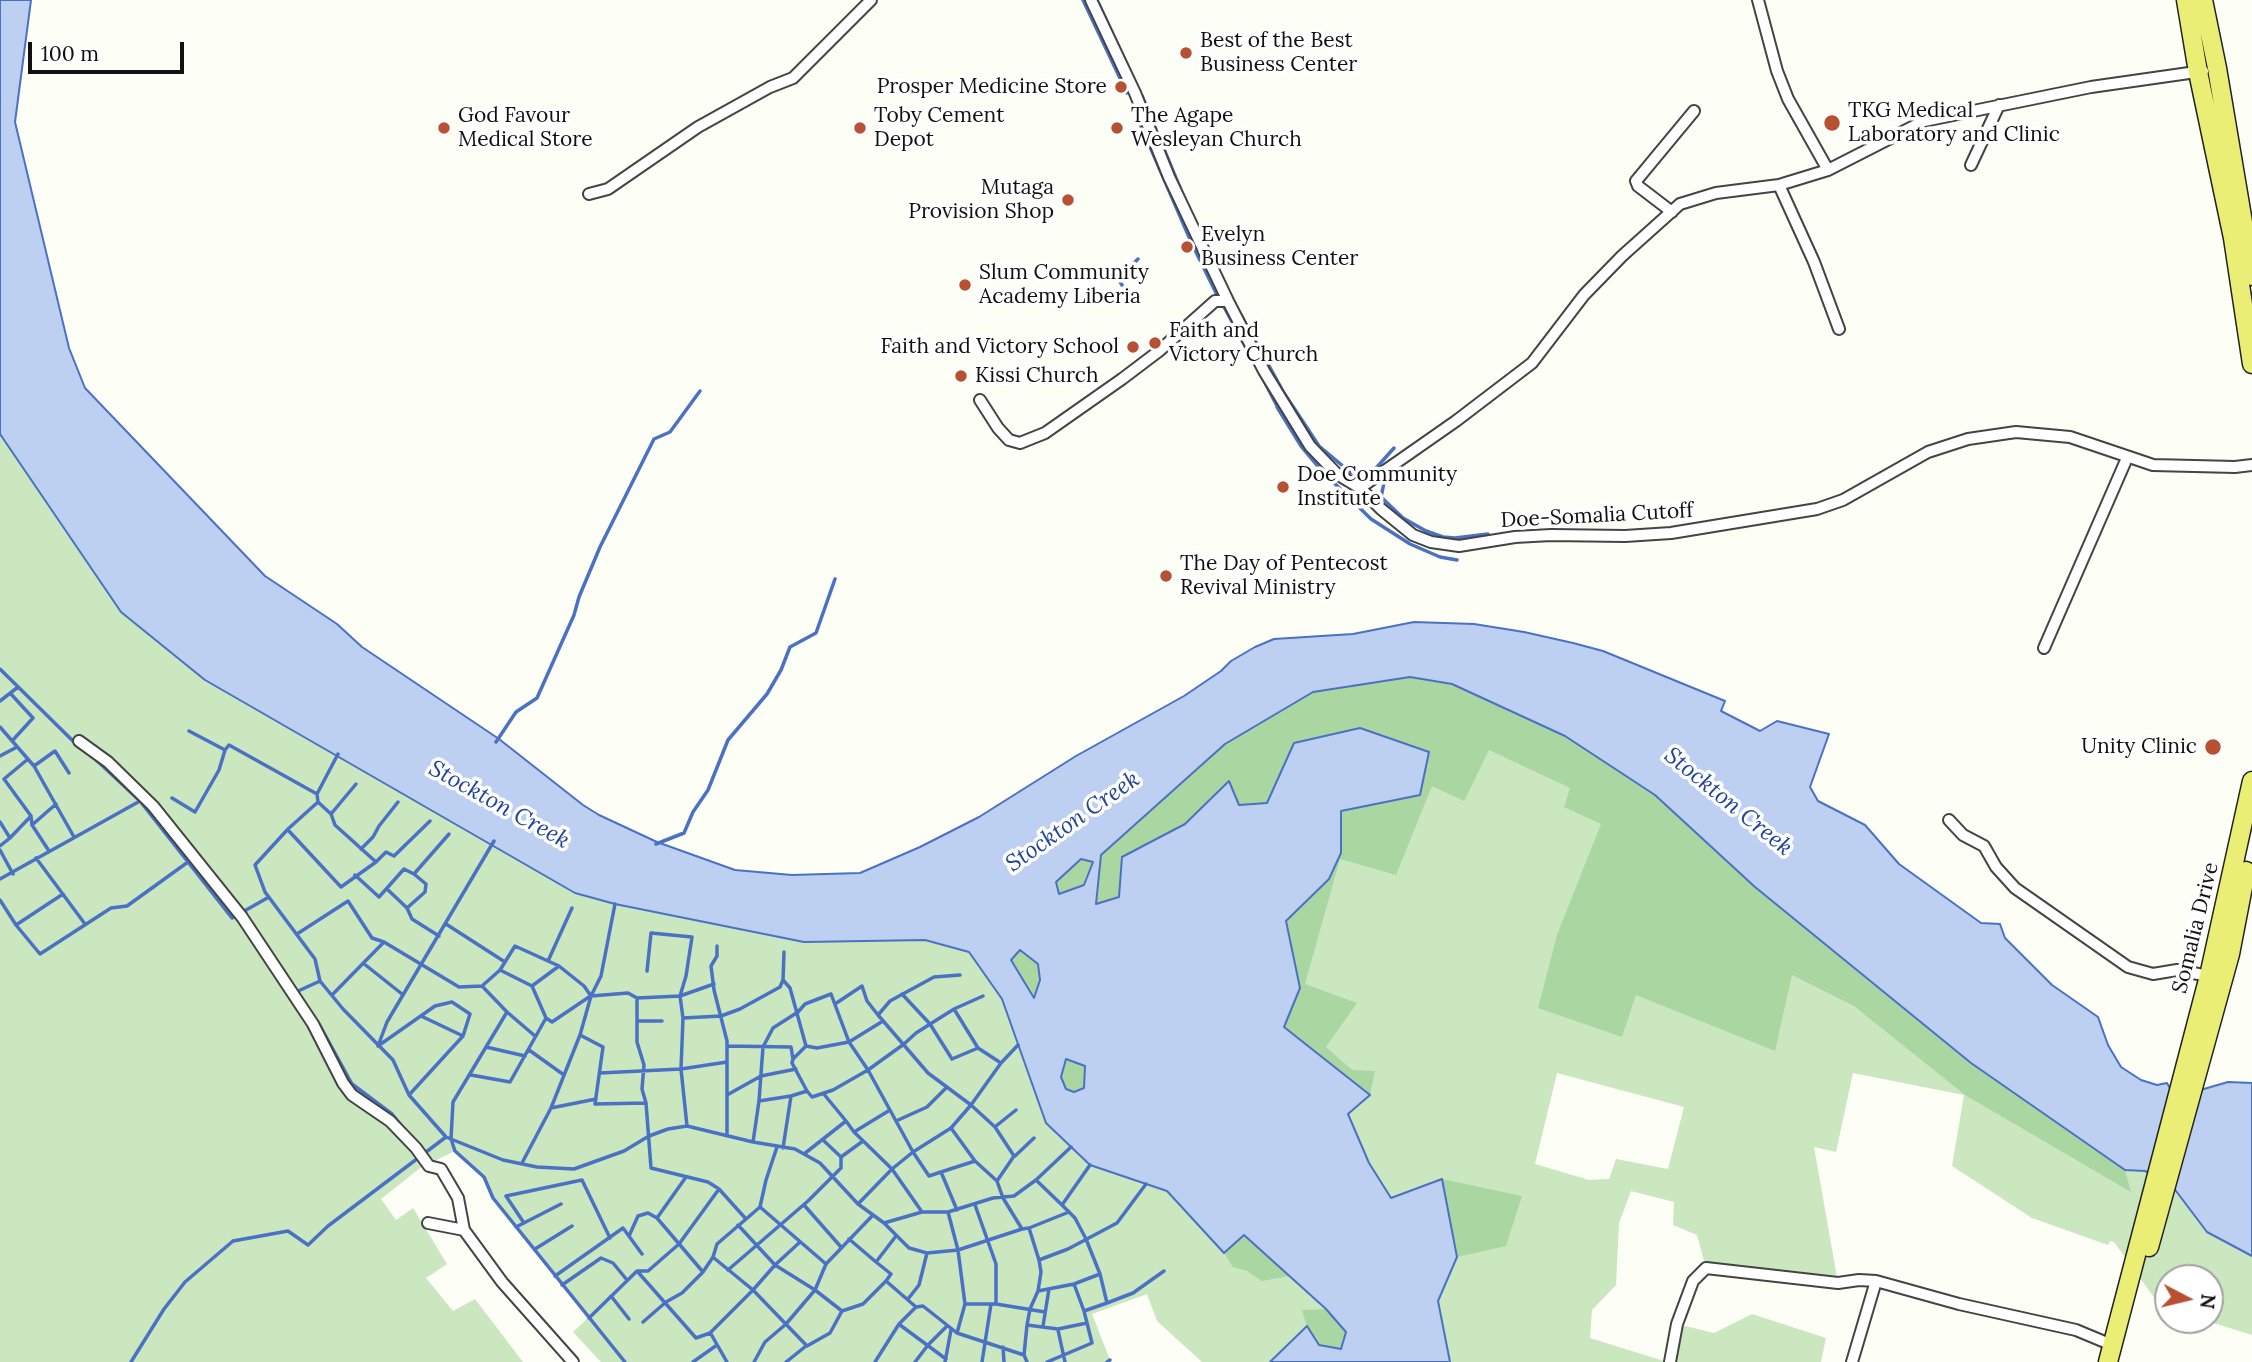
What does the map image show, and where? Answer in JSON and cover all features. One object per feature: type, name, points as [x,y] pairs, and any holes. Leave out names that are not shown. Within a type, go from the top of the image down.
[{"type":"main road","points":[[2186,0],[2198,72],[2233,238],[2252,364]]},
{"type":"main road","points":[[2203,0],[2252,276]]},
{"type":"main road","name":"Somalia Drive","points":[[2187,1086],[2252,781]]},
{"type":"main road","name":"Somalia Drive","points":[[2187,1086],[2230,954],[2252,844]]},
{"type":"main road","points":[[2110,1353],[2187,1086]]},
{"type":"main road","points":[[2119,1362],[2154,1206]]},
{"type":"street","points":[[589,194],[608,188],[698,127],[769,87],[793,78],[871,0]]},
{"type":"street","name":"Doe-Somalia Cutoff","points":[[1091,0],[1135,93],[1169,177],[1264,371],[1310,446],[1337,474],[1360,488],[1413,535],[1431,542],[1459,546],[1515,537],[1625,536],[1671,533],[1817,509],[1843,500],[1928,452],[1968,439],[2017,432],[2070,437],[2153,465],[2252,465]]},
{"type":"street","points":[[1758,0],[1777,71],[1788,99],[1828,170]]},
{"type":"street","points":[[1360,488],[1456,421],[1532,363],[1584,295],[1622,256],[1680,204],[1701,196],[1779,185],[1828,170],[1924,121],[2091,87],[2217,68]]},
{"type":"street","points":[[1971,165],[1999,105]]},
{"type":"street","points":[[1672,212],[1638,186],[1636,181],[1694,110]]},
{"type":"street","points":[[1779,185],[1814,262],[1839,329]]},
{"type":"street","points":[[979,400],[1003,434],[1009,440],[1020,443],[1045,433],[1122,379],[1159,351],[1209,305],[1215,301],[1228,301]]},
{"type":"street","points":[[2044,648],[2127,458]]},
{"type":"street","points":[[79,741],[108,762],[153,806],[242,917],[313,1024],[343,1083],[352,1095],[390,1121],[429,1166],[441,1170],[458,1198],[464,1230],[502,1282],[573,1362]]},
{"type":"street","points":[[1949,820],[1963,835],[1984,846],[1996,867],[2015,888],[2129,967],[2152,974],[2177,970],[2209,976]]},
{"type":"street","points":[[428,1223],[464,1230]]},
{"type":"street","points":[[1670,1362],[1677,1324],[1693,1281],[1706,1268],[1838,1283],[1848,1280],[1875,1281],[1959,1304],[2076,1330],[2110,1353]]},
{"type":"street","points":[[1852,1362],[1875,1281]]},
{"type":"green space","points":[[0,434],[121,612],[205,680],[575,893],[615,904],[804,942],[925,940],[969,952],[1002,999],[1046,1123],[1090,1165],[1167,1191],[1224,1253],[1243,1235],[1326,1309],[1346,1332],[1307,1326],[1270,1362],[1202,1362],[1157,1321],[1147,1294],[1092,1314],[1110,1360],[1107,1362],[601,1362],[573,1332],[588,1318],[493,1198],[484,1177],[455,1151],[420,1168],[381,1199],[396,1220],[413,1208],[447,1264],[426,1278],[453,1311],[475,1299],[523,1362],[0,1362]]},
{"type":"green space","points":[[1410,677],[2125,1170],[2145,1171],[2170,1183],[2207,1232],[2252,1256],[2252,1335],[2224,1326],[2224,1264],[2154,1264],[2154,1297],[2114,1242],[2110,1241],[2108,1245],[2032,1218],[1952,1166],[1964,1095],[1853,1073],[1836,1152],[1814,1147],[1838,1283],[1706,1268],[1697,1235],[1673,1225],[1674,1202],[1631,1191],[1619,1223],[1616,1285],[1592,1310],[1590,1338],[1667,1362],[1450,1362],[1438,1301],[1457,1257],[1442,1179],[1391,1198],[1369,1163],[1348,1114],[1370,1095],[1101,855]],"holes":[[[1557,1073],[1684,1107],[1668,1169],[1616,1159],[1609,1179],[1589,1180],[1535,1164]]]},
{"type":"green space","points":[[1410,677],[1452,684],[1565,736],[1655,795],[1755,887],[1971,1063],[2125,1170],[2131,1192],[1965,1095],[1854,1006],[1792,975],[1775,1051],[1636,995],[1622,1037],[1538,1008],[1557,935],[1601,824],[1564,807],[1570,788],[1489,750],[1464,801],[1432,786],[1396,875],[1340,859],[1305,984],[1357,1003],[1326,1047],[1352,1070],[1375,1071],[1370,1095],[1284,1027],[1300,988],[1286,921],[1329,879],[1341,853],[1341,811],[1420,795],[1239,805],[1228,781],[1185,824],[1122,857],[1119,897],[1096,905],[1101,855],[1225,743],[1313,692]]},
{"type":"green space","points":[[1081,859],[1093,862],[1084,885],[1059,894],[1056,882]]},
{"type":"green space","points":[[1020,949],[1038,964],[1040,980],[1034,999],[1011,960]]},
{"type":"green space","points":[[1066,1059],[1085,1066],[1084,1088],[1074,1092],[1066,1089],[1061,1077]]},
{"type":"green space","points":[[1442,1179],[1522,1196],[1506,1246],[1457,1257]]},
{"type":"green space","points":[[1243,1235],[1290,1276],[1262,1281],[1247,1271],[1233,1267],[1224,1253]]},
{"type":"green space","points":[[1326,1309],[1346,1332],[1341,1349],[1319,1345],[1307,1326],[1302,1310]]},
{"type":"green space","points":[[1752,1314],[1826,1338],[1821,1362],[1670,1362],[1677,1324],[1714,1333]]},
{"type":"water","name":"Stockton Creek","points":[[0,0],[31,0],[15,122],[69,348],[85,388],[265,576],[337,624],[362,647],[499,739],[599,815],[657,842],[735,870],[792,875],[860,873],[979,817],[1076,756],[1184,696],[1231,661],[1274,639],[1353,634],[1414,622],[1474,624],[1524,632],[1603,651],[1725,701],[1721,711],[1760,731],[1777,721],[1829,734],[1810,787],[1818,801],[1865,825],[1899,864],[1981,923],[2000,924],[2005,938],[2052,985],[2098,1017],[2108,1045],[2121,1067],[2141,1080],[2157,1085],[2167,1083],[2171,1090],[2190,1093],[2228,1082],[2252,1083],[2252,1256],[2207,1232],[2170,1183],[2145,1171],[2125,1170],[1971,1063],[1755,887],[1655,795],[1565,736],[1452,684],[1410,677],[1313,692],[1225,744],[1101,855],[1096,904],[1119,897],[1122,857],[1185,824],[1229,781],[1239,805],[1267,803],[1294,743],[1360,728],[1429,752],[1420,795],[1341,811],[1341,853],[1329,879],[1286,921],[1300,988],[1284,1027],[1370,1095],[1348,1114],[1369,1163],[1391,1198],[1442,1179],[1457,1257],[1438,1301],[1450,1362],[1270,1362],[1307,1326],[1319,1345],[1341,1349],[1346,1332],[1326,1309],[1244,1235],[1224,1253],[1167,1191],[1090,1165],[1046,1123],[1002,999],[969,952],[925,940],[804,942],[615,904],[575,893],[205,680],[121,612],[0,434]],"holes":[[[1081,859],[1093,862],[1084,885],[1059,894],[1056,882]],[[1020,950],[1038,964],[1040,980],[1034,998],[1011,960]],[[1066,1059],[1085,1066],[1084,1088],[1074,1092],[1066,1089],[1061,1077]]]},
{"type":"waterway","points":[[1083,0],[1127,93]]},
{"type":"waterway","points":[[1097,0],[1137,86]]},
{"type":"waterway","points":[[1142,96],[1183,195]]},
{"type":"waterway","points":[[1138,119],[1219,299]]},
{"type":"waterway","points":[[1122,285],[1114,272],[1130,267],[1138,259]]},
{"type":"waterway","points":[[1223,305],[1252,359]]},
{"type":"waterway","points":[[1241,315],[1284,393],[1319,446],[1350,472],[1365,476],[1394,448]]},
{"type":"waterway","points":[[1261,375],[1277,406]]},
{"type":"waterway","points":[[496,742],[516,712],[537,698],[574,615],[600,547],[654,439],[670,432],[700,391]]},
{"type":"waterway","points":[[1277,407],[1301,446],[1322,471],[1371,519],[1410,544],[1440,557],[1457,560]]},
{"type":"waterway","points":[[1394,471],[1384,483],[1381,497],[1403,518],[1443,537],[1488,534]]},
{"type":"waterway","points":[[656,844],[684,833],[693,812],[708,790],[728,740],[767,694],[790,647],[816,633],[835,579]]},
{"type":"waterway","points":[[0,669],[77,745]]},
{"type":"waterway","points":[[0,701],[18,687]]},
{"type":"waterway","points":[[10,693],[33,718],[12,741]]},
{"type":"waterway","points":[[0,727],[34,766],[74,837]]},
{"type":"waterway","points":[[189,731],[225,750]]},
{"type":"waterway","points":[[172,798],[195,812],[219,770],[229,745],[317,794]]},
{"type":"waterway","points":[[0,756],[17,747]]},
{"type":"waterway","points":[[34,766],[55,751],[69,773]]},
{"type":"waterway","points":[[338,754],[317,794],[318,802],[288,829],[255,865],[265,892],[315,959],[320,981],[343,1009],[393,1060],[409,1095],[446,1137],[503,1160],[537,1167],[574,1169],[624,1151],[649,1136],[687,1126],[795,1149],[820,1163],[858,1204],[892,1169],[951,1128],[1018,1045]]},
{"type":"waterway","points":[[92,756],[140,801],[232,918],[269,897]]},
{"type":"waterway","points":[[28,759],[4,779],[31,816]]},
{"type":"waterway","points":[[331,814],[356,784]]},
{"type":"waterway","points":[[0,879],[140,801]]},
{"type":"waterway","points":[[318,802],[331,814],[335,825],[376,862],[386,852],[394,856],[430,821]]},
{"type":"waterway","points":[[361,849],[398,802]]},
{"type":"waterway","points":[[49,851],[32,825],[56,804]]},
{"type":"waterway","points":[[10,838],[31,816],[32,825]]},
{"type":"waterway","points":[[0,822],[10,838],[0,846]]},
{"type":"waterway","points":[[288,830],[341,887],[376,862]]},
{"type":"waterway","points":[[407,908],[425,892],[426,884],[414,874],[449,834]]},
{"type":"waterway","points":[[378,1046],[387,1022],[494,841]]},
{"type":"waterway","points":[[0,850],[13,874]]},
{"type":"waterway","points":[[36,858],[85,924]]},
{"type":"waterway","points":[[0,900],[40,954],[111,908],[127,906],[188,862]]},
{"type":"waterway","points":[[355,875],[379,897],[404,869],[414,874]]},
{"type":"waterway","points":[[387,889],[407,908],[412,919],[439,936]]},
{"type":"waterway","points":[[16,925],[63,894]]},
{"type":"waterway","points":[[297,934],[348,901],[372,938],[384,942]]},
{"type":"waterway","points":[[522,1163],[551,1108],[580,1035],[591,996],[601,976],[615,904]]},
{"type":"waterway","points":[[548,961],[572,908]]},
{"type":"waterway","points":[[446,924],[505,962],[500,970],[532,986],[546,1018],[552,1022],[589,997]]},
{"type":"waterway","points":[[647,971],[651,933],[692,937],[680,996],[683,1018],[681,1069],[687,1126]]},
{"type":"waterway","points":[[332,995],[384,942],[459,987],[482,986],[500,970]]},
{"type":"waterway","points":[[505,962],[515,946],[559,966],[584,986],[591,996],[628,993],[637,998],[680,996],[714,984]]},
{"type":"waterway","points":[[717,946],[717,956],[711,966],[727,1041],[727,1135]]},
{"type":"waterway","points":[[683,1018],[721,1016],[780,987],[783,980],[784,952]]},
{"type":"waterway","points":[[363,963],[402,994]]},
{"type":"waterway","points":[[532,986],[559,966]]},
{"type":"waterway","points":[[878,1015],[890,1001],[934,977],[960,975]]},
{"type":"waterway","points":[[783,980],[790,988],[806,1046]]},
{"type":"waterway","points":[[296,992],[320,981]]},
{"type":"waterway","points":[[482,986],[507,1012],[453,1102],[451,1139],[455,1151],[484,1177],[493,1198],[625,1362]]},
{"type":"waterway","points":[[835,1004],[862,986],[867,1001],[928,1073],[995,1127],[1014,1156],[997,1181]]},
{"type":"waterway","points":[[753,1142],[763,1047],[773,1028],[798,1012],[805,1004],[831,994],[849,1042],[868,1070],[913,1152],[929,1176],[941,1172],[957,1210]]},
{"type":"waterway","points":[[902,994],[930,1024],[952,1059],[978,1048]]},
{"type":"waterway","points":[[759,1101],[807,1091],[812,1097],[833,1090],[868,1070],[916,1033],[954,1009],[983,996]]},
{"type":"waterway","points":[[637,998],[637,1042],[644,1065],[642,1089],[646,1103]]},
{"type":"waterway","points":[[378,1046],[435,1006],[452,1002],[470,1014],[463,1036],[409,1095]]},
{"type":"waterway","points":[[954,1009],[978,1048],[1001,1063]]},
{"type":"waterway","points":[[507,1012],[535,1036]]},
{"type":"waterway","points":[[421,1016],[463,1036]]},
{"type":"waterway","points":[[471,1075],[510,1082],[546,1018]]},
{"type":"waterway","points":[[637,1021],[662,1021]]},
{"type":"waterway","points":[[807,1091],[792,1063],[806,1046],[817,1048],[849,1042],[883,1021]]},
{"type":"waterway","points":[[319,1024],[352,1084],[392,1114],[401,1125]]},
{"type":"waterway","points":[[580,1035],[603,1047],[595,1104],[646,1103],[651,1168],[708,1182],[719,1189],[746,1219]]},
{"type":"waterway","points":[[727,1046],[791,1047],[793,1059]]},
{"type":"waterway","points":[[486,1047],[525,1056]]},
{"type":"waterway","points":[[529,1050],[564,1075]]},
{"type":"waterway","points":[[600,1073],[681,1069],[727,1062]]},
{"type":"waterway","points":[[727,1095],[761,1076],[796,1069]]},
{"type":"waterway","points":[[896,1121],[927,1107],[947,1087]]},
{"type":"waterway","points":[[823,1093],[846,1121]]},
{"type":"waterway","points":[[783,1148],[791,1096]]},
{"type":"waterway","points":[[551,1108],[596,1099]]},
{"type":"waterway","points":[[804,1154],[846,1121],[854,1132],[890,1110]]},
{"type":"waterway","points":[[996,1126],[1016,1110]]},
{"type":"waterway","points":[[951,1128],[975,1161],[997,1181],[1003,1198],[1022,1229],[1029,1228],[1039,1260],[1068,1249],[1117,1223],[1146,1184]]},
{"type":"waterway","points":[[854,1132],[892,1169],[922,1212]]},
{"type":"waterway","points":[[131,1362],[164,1309],[185,1282],[233,1241],[288,1231],[308,1245],[328,1226],[446,1137]]},
{"type":"waterway","points":[[1015,1156],[1034,1138]]},
{"type":"waterway","points":[[823,1140],[841,1157],[863,1141]]},
{"type":"waterway","points":[[643,1322],[666,1302],[682,1293],[703,1272],[713,1257],[717,1244],[760,1207],[777,1147]]},
{"type":"waterway","points":[[858,1204],[884,1223],[922,1212],[948,1212],[993,1198],[1014,1196],[1036,1180],[1071,1147]]},
{"type":"waterway","points":[[728,1270],[808,1201],[841,1168],[841,1157]]},
{"type":"waterway","points":[[941,1172],[975,1161]]},
{"type":"waterway","points":[[1036,1180],[1062,1205],[1090,1165]]},
{"type":"waterway","points":[[657,1218],[686,1177]]},
{"type":"waterway","points":[[524,1223],[506,1196],[582,1180],[610,1238]]},
{"type":"waterway","points":[[589,1318],[637,1271],[648,1271],[679,1244],[719,1189]]},
{"type":"waterway","points":[[516,1227],[561,1204]]},
{"type":"waterway","points":[[804,1205],[841,1247]]},
{"type":"waterway","points":[[975,1205],[996,1264],[996,1304]]},
{"type":"waterway","points":[[1062,1205],[1075,1218],[1086,1239],[1100,1274],[1107,1303],[1133,1293],[1164,1271]]},
{"type":"waterway","points":[[760,1207],[826,1264],[873,1215]]},
{"type":"waterway","points":[[948,1212],[958,1250],[965,1304],[996,1304],[1045,1312]]},
{"type":"waterway","points":[[1029,1228],[1069,1212]]},
{"type":"waterway","points":[[629,1236],[638,1216],[648,1213],[657,1218],[703,1272]]},
{"type":"waterway","points":[[884,1223],[909,1248],[927,1253]]},
{"type":"waterway","points":[[738,1225],[775,1265],[842,1311],[863,1304],[886,1281],[916,1307]]},
{"type":"waterway","points":[[535,1249],[572,1226]]},
{"type":"waterway","points":[[555,1276],[623,1228],[642,1254]]},
{"type":"waterway","points":[[908,1299],[919,1285],[927,1253],[958,1250],[1022,1229]]},
{"type":"waterway","points":[[849,1239],[876,1262],[896,1236]]},
{"type":"waterway","points":[[637,1271],[696,1338],[710,1333],[800,1242]]},
{"type":"waterway","points":[[562,1285],[601,1258],[613,1263],[627,1280]]},
{"type":"waterway","points":[[714,1258],[753,1290],[807,1346],[830,1333],[842,1311]]},
{"type":"waterway","points":[[1027,1362],[1024,1355],[1027,1325],[1038,1291],[1041,1272],[1039,1260]]},
{"type":"waterway","points":[[876,1262],[891,1274],[886,1281]]},
{"type":"waterway","points":[[754,1362],[765,1342],[786,1324],[815,1290],[826,1264]]},
{"type":"waterway","points":[[1038,1291],[1074,1284],[1100,1274]]},
{"type":"waterway","points":[[1047,1362],[1092,1343],[1074,1284]]},
{"type":"waterway","points":[[1043,1326],[1049,1289]]},
{"type":"waterway","points":[[611,1296],[629,1319]]},
{"type":"waterway","points":[[1084,1311],[1107,1303]]},
{"type":"waterway","points":[[957,1333],[965,1304]]},
{"type":"waterway","points":[[982,1362],[991,1304]]},
{"type":"waterway","points":[[875,1362],[899,1324],[916,1307],[923,1306],[957,1333],[1024,1355]]},
{"type":"waterway","points":[[1027,1325],[1058,1329],[1087,1323]]},
{"type":"waterway","points":[[900,1325],[946,1359]]},
{"type":"waterway","points":[[915,1362],[947,1326]]},
{"type":"waterway","points":[[945,1362],[951,1330]]},
{"type":"waterway","points":[[1058,1330],[1065,1362]]},
{"type":"waterway","points":[[711,1334],[727,1362]]},
{"type":"waterway","points":[[693,1362],[717,1345]]},
{"type":"waterway","points":[[786,1362],[806,1346]]},
{"type":"waterway","points":[[1003,1347],[1004,1362]]},
{"type":"place","name":"Best of the Best Business Center","points":[[1186,53]]},
{"type":"place","name":"Prosper Medicine Store","points":[[1121,87]]},
{"type":"place","name":"TKG Medical Laboratory and Clinic","points":[[1832,123]]},
{"type":"place","name":"God Favour Medical Store","points":[[444,128]]},
{"type":"place","name":"Toby Cement Depot","points":[[860,128]]},
{"type":"place","name":"The Agape Wesleyan Church","points":[[1117,128]]},
{"type":"place","name":"Mutaga Provision Shop","points":[[1068,200]]},
{"type":"place","name":"Evelyn Business Center","points":[[1187,247]]},
{"type":"place","name":"Slum Community Academy Liberia","points":[[965,285]]},
{"type":"place","name":"Faith and Victory Church","points":[[1155,343]]},
{"type":"place","name":"Faith and Victory School","points":[[1133,347]]},
{"type":"place","name":"Kissi Church","points":[[961,376]]},
{"type":"place","name":"Doe Community Institute","points":[[1283,487]]},
{"type":"place","name":"The Day of Pentecost Revival Ministry","points":[[1166,576]]},
{"type":"place","name":"Unity Clinic","points":[[2213,747]]}]
